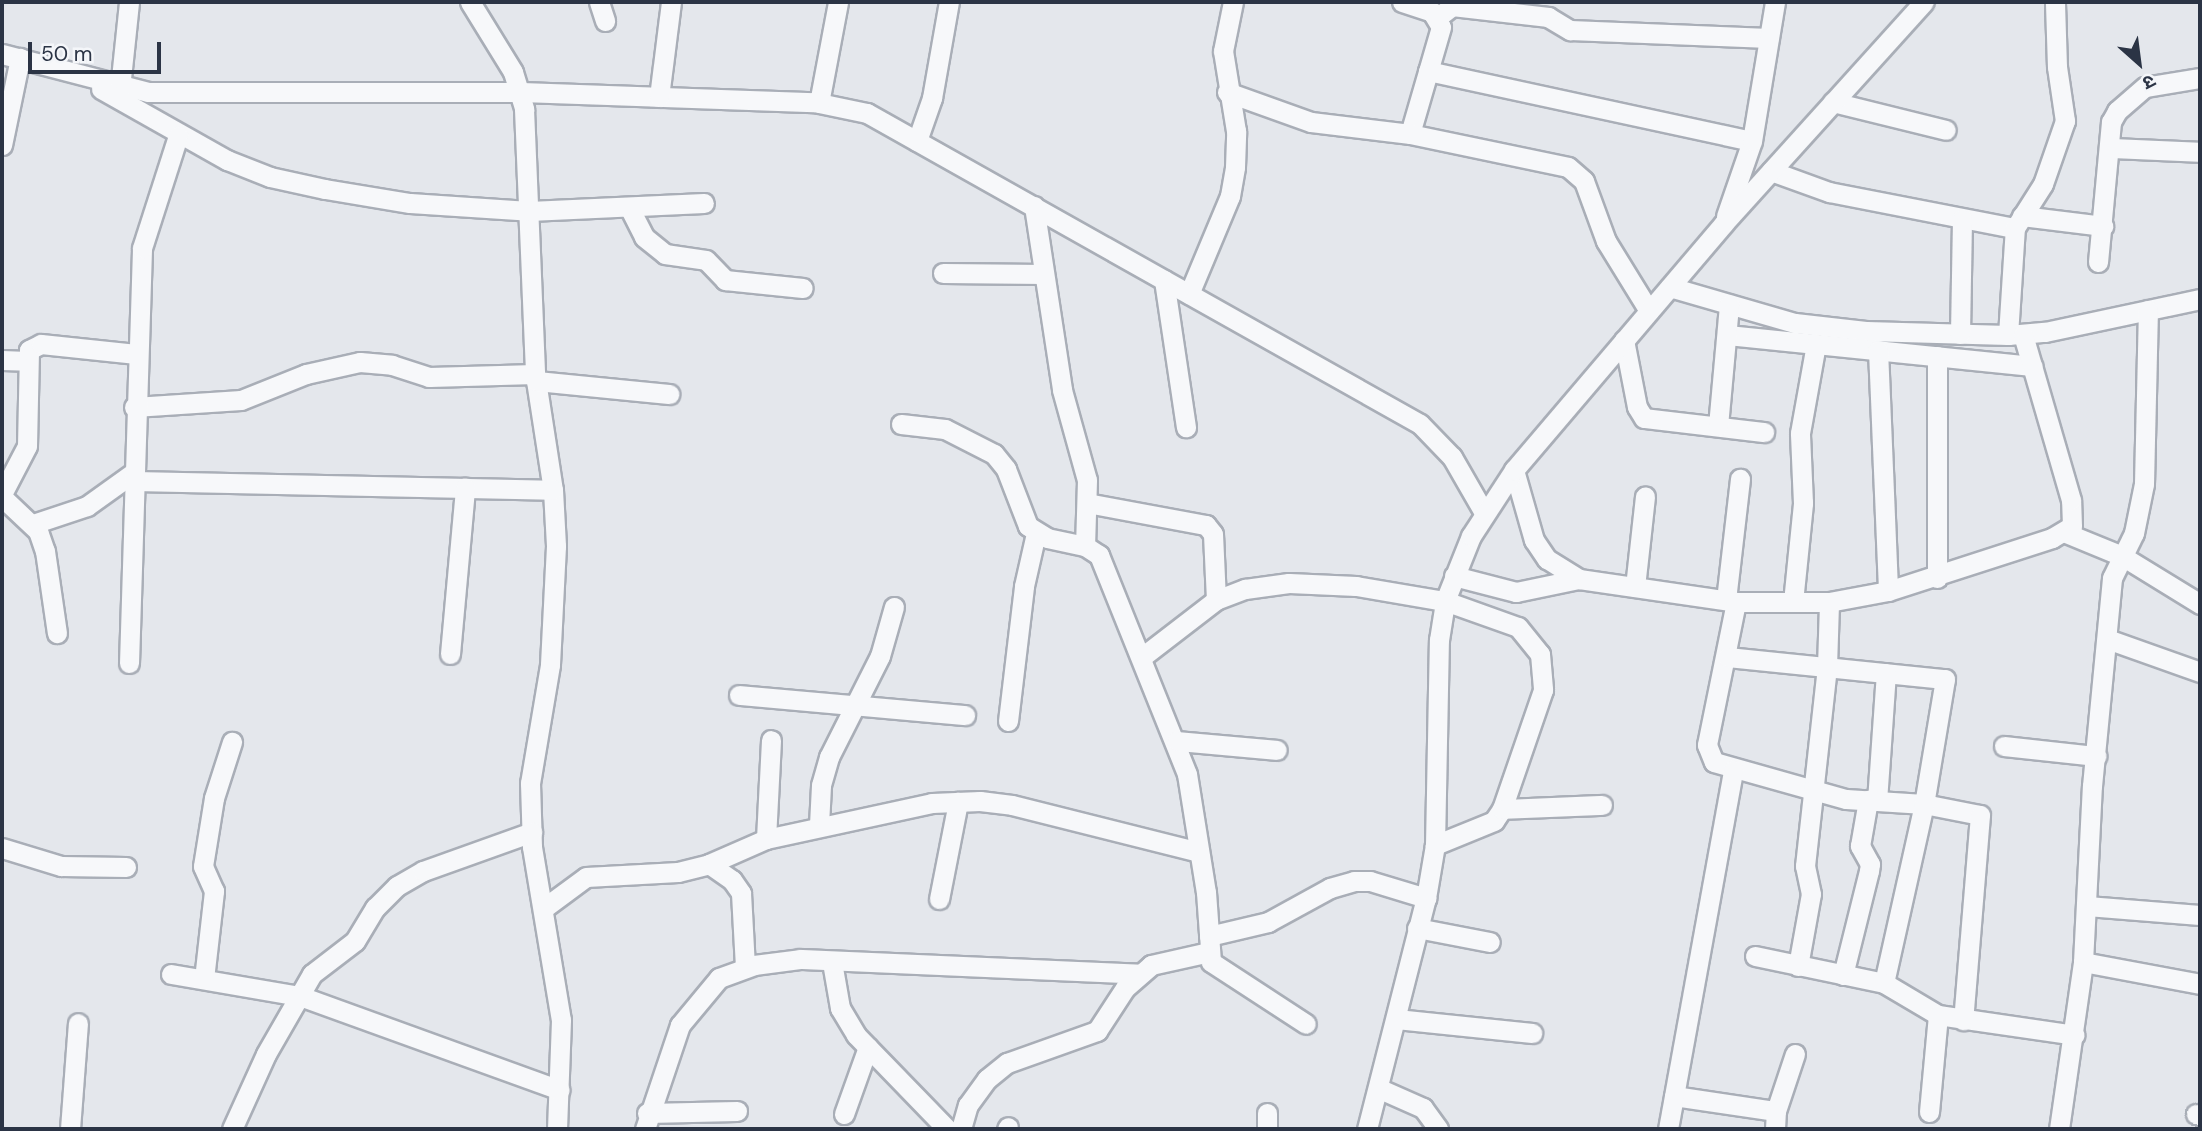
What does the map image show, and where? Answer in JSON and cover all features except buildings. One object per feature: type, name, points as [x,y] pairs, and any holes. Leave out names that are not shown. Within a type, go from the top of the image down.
[{"type":"street","points":[[120,88],[129,2]]},
{"type":"street","points":[[470,2],[521,92],[529,211],[535,377],[553,491],[555,594],[550,665],[530,783],[532,832],[561,1020],[557,1129]]},
{"type":"street","points":[[599,2],[606,21]]},
{"type":"street","points":[[659,97],[671,2]]},
{"type":"street","points":[[819,103],[838,2]]},
{"type":"street","points":[[917,141],[932,99],[949,2]]},
{"type":"street","points":[[1189,294],[1230,196],[1236,131],[1227,92],[1223,51],[1233,2]]},
{"type":"street","points":[[1402,2],[1438,17]]},
{"type":"street","points":[[1724,223],[1752,141],[1775,2]]},
{"type":"street","points":[[1367,1129],[1380,1089],[1426,898],[1435,845],[1439,640],[1446,601],[1483,510],[1724,223],[1924,2]]},
{"type":"street","points":[[2054,2],[2057,67],[2066,121],[2043,184],[2019,222],[2016,335],[2032,366],[2074,513],[2066,533]]},
{"type":"street","points":[[1438,17],[1452,6],[1548,17],[1570,30],[1769,38]]},
{"type":"street","points":[[1410,134],[1441,27],[1438,17]]},
{"type":"street","points":[[2,145],[11,56],[120,88],[190,94],[521,92],[819,103],[867,113],[1420,424],[1452,457],[1483,510]]},
{"type":"street","points":[[1428,71],[1752,141]]},
{"type":"street","points":[[2098,262],[2104,226],[2111,122],[2129,97],[2163,81],[2200,78]]},
{"type":"street","points":[[85,79],[178,136],[270,177],[325,189],[410,203],[529,211],[630,209],[704,202]]},
{"type":"street","points":[[1227,92],[1311,122],[1410,134],[1568,167],[1584,181],[1606,241],[1649,311]]},
{"type":"street","points":[[1833,102],[1946,130]]},
{"type":"street","points":[[129,663],[134,407],[142,248],[178,136]]},
{"type":"street","points":[[2110,148],[2200,152]]},
{"type":"street","points":[[1771,171],[1829,192],[1962,219],[2104,226]]},
{"type":"street","points":[[1034,206],[1062,390],[1085,470],[1085,546]]},
{"type":"street","points":[[630,209],[644,236],[665,254],[706,260],[725,280],[803,288]]},
{"type":"street","points":[[1960,334],[1962,219]]},
{"type":"street","points":[[943,273],[1044,274]]},
{"type":"street","points":[[1164,280],[1186,427]]},
{"type":"street","points":[[1670,287],[1795,323],[1866,331],[1960,334],[2016,335],[2200,299]]},
{"type":"street","points":[[1718,426],[1729,304]]},
{"type":"street","points":[[2059,1129],[2075,1035],[2083,962],[2096,757],[2112,578],[2134,533],[2144,484],[2148,310]]},
{"type":"street","points":[[1727,335],[2032,366]]},
{"type":"street","points":[[1625,340],[1637,407],[1644,418],[1764,432]]},
{"type":"street","points":[[57,633],[45,551],[33,524],[2,495],[27,446],[29,350],[41,344],[136,354]]},
{"type":"street","points":[[1793,602],[1803,503],[1800,433],[1815,344]]},
{"type":"street","points":[[1878,351],[1888,591]]},
{"type":"street","points":[[1937,356],[1937,578]]},
{"type":"street","points":[[2,360],[27,361]]},
{"type":"street","points":[[134,407],[241,400],[306,374],[360,362],[392,365],[429,377],[535,377],[668,394]]},
{"type":"street","points":[[901,424],[945,429],[994,454],[1006,469],[1028,526],[1037,533],[1085,546],[1099,555],[1177,741],[1199,852],[1209,944],[1216,968],[1307,1024]]},
{"type":"street","points":[[1514,470],[1534,540],[1548,559],[1579,579]]},
{"type":"street","points":[[33,524],[87,506],[133,477],[553,491]]},
{"type":"street","points":[[1740,479],[1727,657],[1707,745],[1714,762],[1733,770],[1816,792],[1973,812],[1982,821],[1963,1020]]},
{"type":"street","points":[[450,654],[465,488]]},
{"type":"street","points":[[1635,587],[1645,497]]},
{"type":"street","points":[[1087,503],[1206,525],[1213,534],[1216,600]]},
{"type":"street","points":[[1008,721],[1024,586],[1037,533]]},
{"type":"street","points":[[1454,576],[1516,592],[1579,579],[1731,601],[1829,602],[1937,578],[2066,533],[2122,556],[2200,604]]},
{"type":"street","points":[[1142,657],[1216,600],[1245,589],[1289,583],[1356,586],[1446,601],[1518,626],[1540,654],[1543,690],[1502,809],[1494,821],[1435,845]]},
{"type":"street","points":[[1798,965],[1811,894],[1805,866],[1816,792],[1827,667],[1829,602]]},
{"type":"street","points":[[819,825],[821,785],[829,757],[880,656],[894,607]]},
{"type":"street","points":[[2107,639],[2200,672]]},
{"type":"street","points":[[1727,657],[1945,680],[1890,987]]},
{"type":"street","points":[[1843,975],[1869,872],[1870,864],[1860,846],[1873,801],[1886,673]]},
{"type":"street","points":[[739,695],[854,703],[965,715]]},
{"type":"street","points":[[766,839],[771,740]]},
{"type":"street","points":[[1177,741],[1278,750]]},
{"type":"street","points":[[204,978],[214,891],[203,866],[214,798],[232,742]]},
{"type":"street","points":[[2004,746],[2096,757]]},
{"type":"street","points":[[1668,1129],[1733,770]]},
{"type":"street","points":[[544,908],[586,877],[678,872],[709,864],[766,839],[819,825],[958,802],[980,801],[1062,815],[1199,852]]},
{"type":"street","points":[[939,899],[958,802]]},
{"type":"street","points":[[1502,809],[1602,805]]},
{"type":"street","points":[[232,1129],[261,1064],[312,974],[355,942],[375,908],[397,886],[464,854],[532,832]]},
{"type":"street","points":[[2,848],[61,866],[126,867]]},
{"type":"street","points":[[709,864],[732,880],[741,893],[745,968]]},
{"type":"street","points":[[961,1129],[968,1105],[987,1079],[1026,1054],[1097,1031],[1137,974],[1151,965],[1268,922],[1330,888],[1354,881],[1370,881],[1426,898]]},
{"type":"street","points":[[2087,906],[2200,915]]},
{"type":"street","points":[[1417,928],[1490,942]]},
{"type":"street","points":[[1755,956],[1890,987],[1938,1014],[1963,1020],[2075,1035]]},
{"type":"street","points":[[737,1111],[646,1121],[680,1025],[719,978],[745,968],[800,959],[1137,974]]},
{"type":"street","points":[[832,962],[840,1008],[867,1047],[947,1129]]},
{"type":"street","points":[[2083,962],[2200,984]]},
{"type":"street","points":[[171,974],[300,996],[560,1090]]},
{"type":"street","points":[[1929,1112],[1938,1014]]},
{"type":"street","points":[[1396,1018],[1532,1033]]},
{"type":"street","points":[[70,1129],[78,1023]]},
{"type":"street","points":[[844,1114],[867,1047]]},
{"type":"street","points":[[1674,1096],[1775,1120],[1795,1054]]},
{"type":"street","points":[[1380,1089],[1423,1108],[1438,1129]]}]
